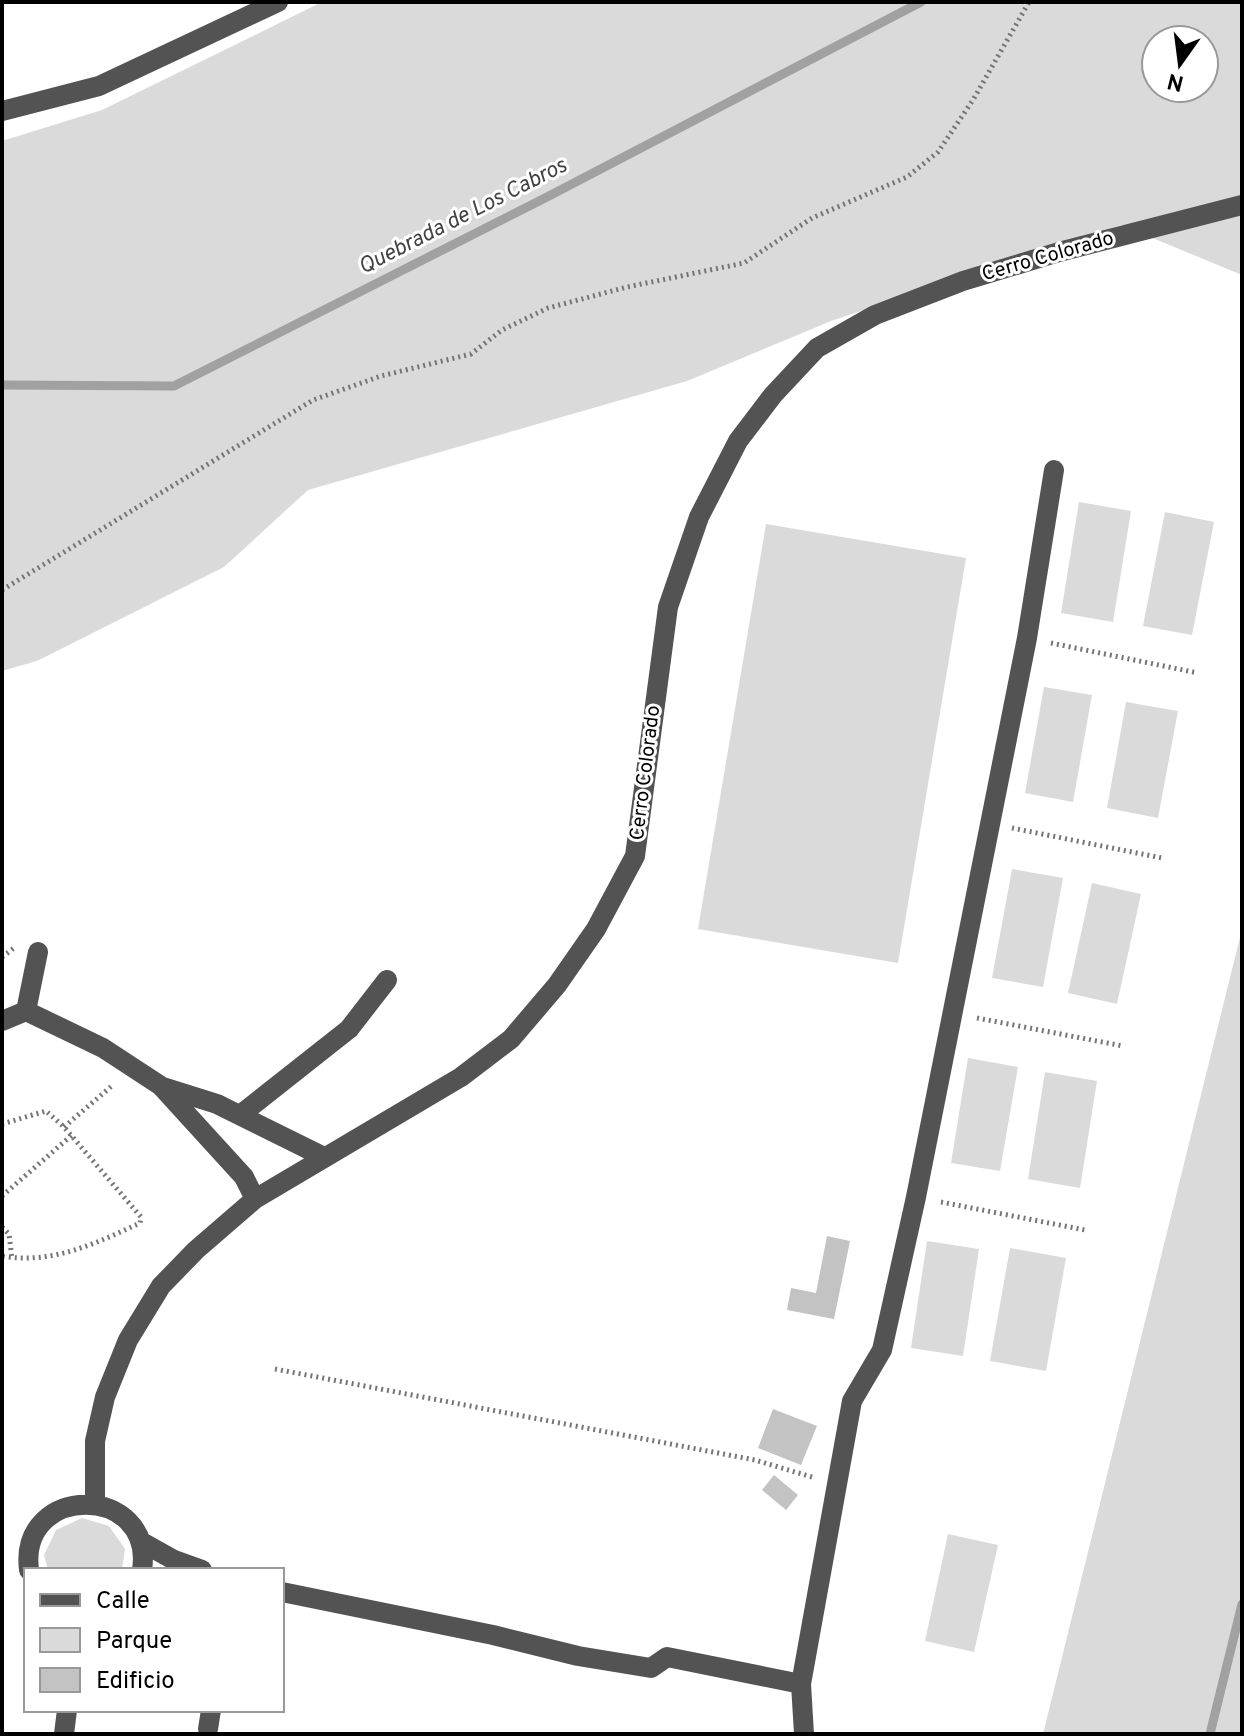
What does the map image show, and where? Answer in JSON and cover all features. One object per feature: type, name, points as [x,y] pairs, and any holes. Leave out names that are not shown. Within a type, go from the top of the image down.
[{"type":"street","points":[[2,111],[99,86],[278,2]]},
{"type":"street","name":"Cerro Colorado","points":[[95,1504],[95,1441],[105,1397],[128,1340],[161,1286],[196,1250],[255,1199],[461,1077],[511,1039],[557,985],[596,929],[635,856],[668,607],[699,517],[738,441],[773,395],[817,348],[875,315],[963,281],[1059,252],[1242,205]]},
{"type":"street","points":[[804,1734],[801,1684],[852,1401],[882,1350],[916,1197],[1027,638],[1054,470]]},
{"type":"street","points":[[26,1011],[38,952]]},
{"type":"street","points":[[240,1115],[349,1029],[387,980]]},
{"type":"street","points":[[2,1021],[26,1011],[103,1048],[161,1086],[244,1177],[255,1199]]},
{"type":"street","points":[[161,1086],[217,1104],[324,1157]]},
{"type":"street","points":[[29,1568],[28,1553],[32,1540],[46,1519],[69,1506],[95,1504],[127,1520],[140,1541],[144,1559],[142,1568]]},
{"type":"street","points":[[140,1541],[174,1560],[196,1568]]},
{"type":"street","points":[[284,1592],[479,1632],[578,1656],[651,1668],[667,1657],[801,1684]]},
{"type":"street","points":[[64,1734],[67,1712]]},
{"type":"path","points":[[2,590],[313,400],[381,376],[471,354],[502,330],[548,308],[627,287],[744,263],[812,218],[907,177],[938,152],[973,100],[1029,2]]},
{"type":"path","points":[[1027,638],[1198,673]]},
{"type":"path","points":[[991,824],[1162,858]]},
{"type":"path","points":[[952,1013],[1123,1046]]},
{"type":"path","points":[[64,1127],[133,1067]]},
{"type":"path","points":[[2,1124],[46,1111],[72,1135],[141,1217],[140,1223],[84,1249],[12,1258],[2,1256]]},
{"type":"path","points":[[2,1196],[72,1135]]},
{"type":"path","points":[[916,1197],[1085,1230]]},
{"type":"path","points":[[2,1227],[9,1234],[12,1258]]},
{"type":"path","points":[[275,1369],[755,1460],[812,1476],[816,1491]]},
{"type":"green space","points":[[322,2],[1242,2],[1242,275],[1121,225],[831,321],[687,381],[308,490],[224,567],[37,661],[2,671],[2,141],[102,110]]},
{"type":"green space","points":[[1079,502],[1131,511],[1113,622],[1061,613]]},
{"type":"green space","points":[[1165,512],[1214,522],[1192,635],[1143,626]]},
{"type":"green space","points":[[766,524],[966,558],[898,963],[698,929]]},
{"type":"green space","points":[[1044,687],[1092,695],[1073,802],[1025,793]]},
{"type":"green space","points":[[1126,702],[1178,711],[1158,818],[1107,808]]},
{"type":"green space","points":[[1012,869],[1063,878],[1043,987],[992,978]]},
{"type":"green space","points":[[1092,883],[1141,894],[1117,1004],[1068,993]]},
{"type":"green space","points":[[1242,929],[1242,1734],[1043,1734]]},
{"type":"green space","points":[[968,1058],[1018,1067],[1000,1171],[951,1163]]},
{"type":"green space","points":[[1045,1072],[1097,1081],[1080,1188],[1028,1179]]},
{"type":"green space","points":[[927,1241],[979,1249],[963,1356],[911,1348]]},
{"type":"green space","points":[[1010,1248],[1066,1258],[1046,1371],[990,1361]]},
{"type":"green space","points":[[82,1518],[109,1526],[125,1549],[122,1568],[47,1568],[44,1555],[56,1530]]},
{"type":"green space","points":[[948,1534],[998,1545],[974,1652],[925,1641]]},
{"type":"building","points":[[827,1236],[850,1241],[834,1319],[787,1310],[791,1288],[816,1293]]},
{"type":"building","points":[[773,1409],[817,1426],[801,1465],[758,1448]]},
{"type":"building","points":[[774,1475],[798,1495],[786,1510],[762,1490]]},
{"type":"waterway","name":"Quebrada de Los Cabros","points":[[2,385],[174,386],[547,197],[921,2]]},
{"type":"waterway","name":"Quebrada de Los Cabros","points":[[1210,1734],[1242,1604]]}]
